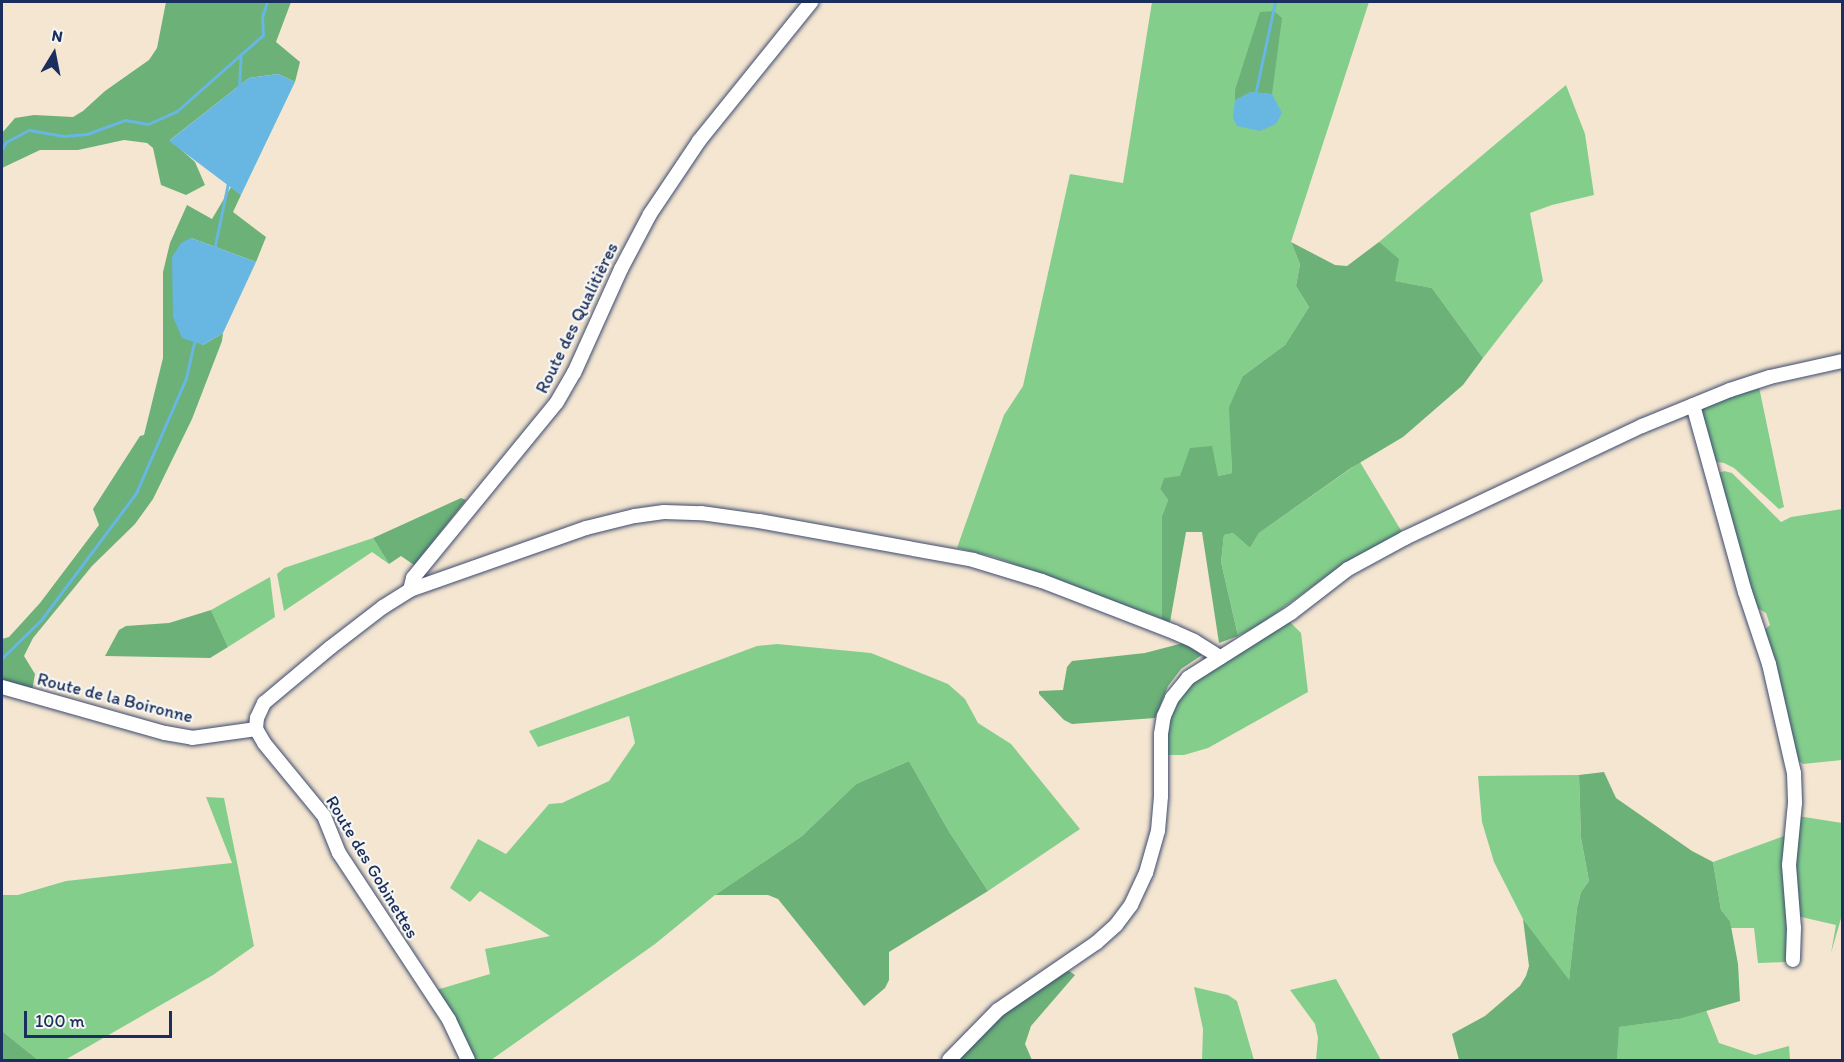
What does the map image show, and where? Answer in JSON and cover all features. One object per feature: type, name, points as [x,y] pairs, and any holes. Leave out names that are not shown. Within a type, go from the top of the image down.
[{"type":"street","name":"Route des Qualitières","points":[[255,729],[264,703],[331,647],[383,607],[410,590],[413,578],[557,402],[574,373],[621,269],[650,213],[699,141],[811,2]]},
{"type":"street","points":[[949,1060],[998,1010],[1096,943],[1116,925],[1131,905],[1146,873],[1158,831],[1161,796],[1161,734],[1167,706],[1188,678],[1260,634],[1348,569],[1373,554],[1568,460],[1693,405],[1752,382],[1842,361]]},
{"type":"street","points":[[1693,405],[1745,592],[1769,664],[1794,773],[1795,803],[1789,865],[1794,928],[1793,960]]},
{"type":"street","points":[[410,590],[612,521],[657,513],[701,513],[909,547],[1009,570],[1194,640],[1220,657]]},
{"type":"street","name":"Route de la Boironne","points":[[2,687],[165,733],[192,738],[255,729]]},
{"type":"street","name":"Route des Gobinettes","points":[[255,729],[324,816],[339,853],[449,1020],[468,1060]]},
{"type":"green space","points":[[166,2],[291,2],[276,42],[300,62],[295,82],[278,74],[249,78],[170,140],[195,162],[205,185],[186,195],[161,185],[153,148],[147,143],[124,140],[78,150],[40,150],[2,168],[2,133],[15,118],[34,115],[73,117],[149,60],[157,48]]},
{"type":"green space","points":[[1152,2],[1369,2],[1291,242],[1300,264],[1296,286],[1309,307],[1285,345],[1243,376],[1231,447],[1232,473],[1218,476],[1164,478],[1160,489],[1168,500],[1162,516],[1162,619],[994,557],[957,548],[1004,415],[1023,386],[1070,174],[1123,183]]},
{"type":"green space","points":[[1274,11],[1282,18],[1272,94],[1251,92],[1235,100],[1235,90],[1260,12]]},
{"type":"green space","points":[[1566,85],[1585,134],[1594,195],[1530,213],[1543,281],[1483,358],[1432,288],[1394,281],[1379,242]]},
{"type":"green space","points":[[231,187],[241,195],[233,212],[266,237],[256,262],[191,238],[203,345],[223,333],[192,419],[153,499],[135,524],[92,566],[33,638],[24,656],[35,674],[32,691],[2,682],[2,639],[9,637],[40,603],[99,525],[93,509],[140,436],[144,435],[163,358],[163,272],[170,243],[187,205],[212,219]]},
{"type":"green space","points":[[1291,242],[1335,265],[1347,266],[1379,242],[1399,259],[1395,281],[1432,288],[1483,358],[1463,385],[1403,437],[1351,468],[1259,533],[1250,548],[1233,533],[1224,535],[1221,562],[1238,636],[1219,643],[1202,532],[1186,532],[1170,622],[1162,619],[1162,516],[1168,500],[1160,489],[1164,478],[1180,476],[1190,448],[1212,446],[1218,476],[1232,473],[1229,407],[1243,376],[1285,345],[1309,307],[1296,286],[1300,264]]},
{"type":"green space","points":[[1759,387],[1784,507],[1779,509],[1734,468],[1717,462],[1710,454],[1702,420],[1702,411],[1707,404]]},
{"type":"green space","points":[[1360,462],[1402,532],[1335,570],[1258,626],[1238,636],[1221,562],[1224,535],[1233,533],[1250,548],[1259,533]]},
{"type":"green space","points":[[1724,471],[1732,473],[1781,522],[1791,517],[1842,509],[1842,760],[1803,764],[1798,760],[1763,631],[1770,625],[1766,613],[1757,608],[1717,474]]},
{"type":"green space","points":[[461,498],[466,500],[414,565],[401,556],[389,564],[373,538]]},
{"type":"green space","points":[[373,538],[389,564],[372,552],[284,611],[277,574],[284,568]]},
{"type":"green space","points":[[270,577],[275,617],[228,647],[211,610]]},
{"type":"green space","points":[[211,610],[228,647],[210,658],[105,656],[119,630],[126,626],[169,623]]},
{"type":"green space","points":[[1289,621],[1301,633],[1308,692],[1208,748],[1184,755],[1167,755],[1168,717],[1176,699],[1189,685]]},
{"type":"green space","points":[[1183,643],[1202,655],[1181,669],[1168,686],[1155,718],[1072,724],[1064,720],[1039,694],[1039,691],[1063,690],[1067,667],[1072,661],[1145,653]]},
{"type":"green space","points":[[777,644],[871,653],[948,684],[965,699],[978,723],[1011,744],[1080,829],[988,891],[948,830],[909,761],[856,784],[802,836],[715,895],[655,944],[491,1060],[474,1060],[433,991],[490,974],[485,949],[550,936],[480,891],[470,902],[450,888],[478,839],[506,854],[549,804],[562,803],[609,781],[635,743],[629,716],[538,747],[529,731],[757,646]]},
{"type":"green space","points":[[909,761],[948,830],[988,891],[889,952],[889,980],[885,988],[864,1006],[778,899],[768,895],[715,895],[802,836],[856,784]]},
{"type":"green space","points":[[1604,772],[1616,798],[1692,851],[1713,862],[1721,910],[1730,921],[1738,964],[1740,1001],[1679,1019],[1619,1027],[1617,1060],[1459,1060],[1452,1034],[1485,1016],[1520,986],[1526,976],[1529,966],[1523,919],[1569,980],[1577,908],[1581,892],[1589,881],[1581,838],[1579,775]]},
{"type":"green space","points":[[1579,775],[1581,838],[1589,881],[1581,892],[1577,908],[1569,981],[1523,919],[1494,862],[1482,822],[1478,776]]},
{"type":"green space","points":[[206,797],[224,798],[254,946],[213,975],[65,1060],[38,1060],[2,1031],[2,895],[18,895],[66,881],[232,863]]},
{"type":"green space","points":[[1798,816],[1842,823],[1842,915],[1831,953],[1836,925],[1797,916],[1793,868]]},
{"type":"green space","points":[[1787,835],[1785,903],[1789,929],[1788,955],[1786,962],[1758,963],[1754,928],[1731,928],[1730,921],[1721,910],[1713,862]]},
{"type":"green space","points":[[1069,971],[1075,975],[1031,1026],[1025,1044],[1032,1060],[956,1060],[990,1024],[1058,974]]},
{"type":"green space","points":[[1336,979],[1381,1060],[1316,1060],[1318,1038],[1315,1024],[1290,990]]},
{"type":"green space","points":[[1194,987],[1228,995],[1237,1001],[1254,1060],[1202,1060],[1203,1029]]},
{"type":"green space","points":[[1706,1010],[1719,1043],[1755,1055],[1789,1046],[1790,1060],[1617,1060],[1618,1027],[1679,1019]]},
{"type":"green space","points":[[2,1031],[38,1060],[2,1060]]},
{"type":"water","points":[[278,74],[295,82],[241,195],[169,141],[249,78]]},
{"type":"water","points":[[1251,92],[1272,94],[1282,113],[1276,124],[1260,131],[1237,126],[1233,118],[1235,100]]},
{"type":"water","points":[[191,238],[256,262],[223,333],[203,345],[182,338],[173,317],[172,257],[181,243]]},
{"type":"waterway","points":[[2,149],[6,142],[29,130],[63,136],[87,134],[125,120],[148,124],[177,111],[263,35],[262,17],[267,2]]},
{"type":"waterway","points":[[1255,95],[1275,2]]},
{"type":"waterway","points":[[239,87],[241,54]]},
{"type":"waterway","points":[[214,250],[228,183]]},
{"type":"waterway","points":[[2,658],[41,620],[136,493],[186,378],[195,338]]}]
